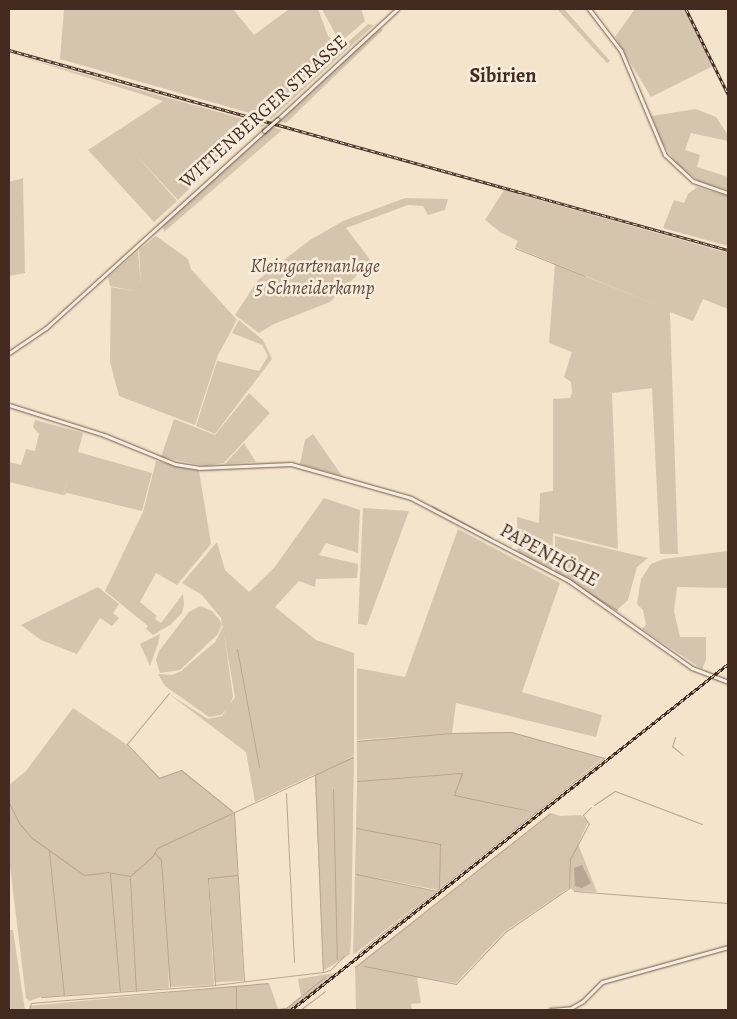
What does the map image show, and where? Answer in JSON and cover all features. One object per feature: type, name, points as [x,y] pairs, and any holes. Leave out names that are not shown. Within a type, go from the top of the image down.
[{"type":"main road","name":"WITTENBERGER STRASSE","points":[[9,353],[46,328],[397,9]]},
{"type":"main road","points":[[589,9],[621,51],[665,155],[693,181],[728,193]]},
{"type":"main road","name":"PAPENHÖHE","points":[[9,405],[104,435],[175,464],[199,468],[284,463],[411,498],[570,581],[692,668],[728,682]]},
{"type":"main road","points":[[550,1010],[571,1008],[583,1001],[602,982],[728,947]]},
{"type":"green space","points":[[64,9],[233,9],[254,35],[289,9],[318,9],[328,36],[340,46],[347,43],[368,24],[374,25],[271,119],[60,59]]},
{"type":"green space","points":[[322,9],[361,9],[365,21],[345,38],[338,39]]},
{"type":"green space","points":[[557,9],[564,9],[610,61],[607,63]]},
{"type":"green space","points":[[635,9],[684,9],[713,66],[651,97],[615,37]]},
{"type":"green space","points":[[380,27],[383,30],[286,123],[280,121]]},
{"type":"green space","points":[[9,53],[265,125],[262,127],[253,125],[178,200],[135,154],[177,201],[154,222],[88,150],[163,101]]},
{"type":"green space","points":[[696,109],[716,117],[728,135],[728,141],[691,133],[685,150],[700,155],[697,167],[728,177],[728,190],[700,182],[677,164],[662,143],[652,116]]},
{"type":"green space","points":[[272,127],[282,130],[164,232],[163,225]]},
{"type":"green space","points":[[23,178],[25,273],[9,276],[9,182]]},
{"type":"green space","points":[[697,187],[728,196],[728,246],[663,228],[674,200],[684,203],[688,194]]},
{"type":"green space","points":[[504,190],[728,253],[728,309],[703,299],[693,321],[670,312],[678,554],[660,554],[652,388],[612,393],[618,549],[553,533],[552,570],[518,552],[517,517],[539,523],[540,493],[553,491],[553,399],[570,398],[572,393],[571,382],[564,377],[572,352],[549,343],[555,264],[666,309],[515,247],[518,241],[500,232],[485,220]]},
{"type":"green space","name":"Kleingartenanlage 5 Schneiderkamp","points":[[405,198],[448,199],[445,210],[428,215],[423,206],[408,205],[346,228],[371,261],[330,302],[274,324],[259,333],[235,315],[258,280],[310,240],[343,221]]},
{"type":"green space","points":[[156,236],[188,259],[191,269],[237,320],[218,355],[195,425],[119,396],[110,362],[111,287],[140,292],[110,286],[108,277],[138,251],[141,287],[139,250]]},
{"type":"green space","points":[[239,320],[263,340],[272,359],[215,434],[196,426],[217,361],[259,371],[268,356],[262,345],[232,333]]},
{"type":"green space","points":[[249,393],[270,413],[224,463],[205,466],[161,457],[174,419],[215,435]]},
{"type":"green space","points":[[35,420],[83,433],[78,452],[152,473],[142,511],[67,493],[63,496],[70,475],[63,495],[9,482],[9,462],[21,465],[26,449],[35,451],[39,434],[33,427]]},
{"type":"green space","points":[[313,434],[342,476],[300,464],[305,440]]},
{"type":"green space","points":[[244,443],[256,462],[225,464]]},
{"type":"green space","points":[[156,461],[199,471],[211,544],[177,585],[156,573],[140,602],[157,616],[155,619],[161,623],[183,594],[184,604],[182,613],[170,625],[153,635],[146,629],[148,626],[105,591],[143,512]]},
{"type":"green space","points":[[324,498],[360,510],[358,553],[326,543],[319,555],[358,564],[357,578],[316,579],[315,587],[299,581],[275,607],[316,640],[354,653],[354,756],[346,760],[354,757],[350,954],[323,971],[315,774],[255,802],[246,752],[169,694],[208,719],[222,716],[235,697],[221,618],[202,595],[182,583],[217,542],[225,570],[249,592],[274,568]]},
{"type":"green space","points":[[363,508],[409,511],[367,625],[358,624]]},
{"type":"green space","points":[[458,529],[560,583],[522,692],[602,715],[596,737],[456,703],[452,733],[511,732],[603,758],[536,812],[513,808],[535,813],[437,890],[363,875],[436,891],[353,955],[356,829],[369,831],[356,828],[357,782],[364,781],[357,781],[357,741],[433,734],[357,740],[357,668],[405,677]]},
{"type":"green space","points":[[555,536],[648,558],[637,567],[628,600],[617,610],[555,571]]},
{"type":"green space","points":[[728,551],[728,588],[677,587],[674,611],[680,637],[706,637],[706,660],[702,669],[642,629],[646,625],[643,610],[637,604],[641,579],[651,564],[664,559]]},
{"type":"green space","points":[[98,587],[119,604],[113,613],[119,618],[112,626],[100,618],[77,654],[41,640],[21,625]]},
{"type":"green space","points":[[200,606],[212,611],[219,619],[222,624],[218,634],[180,670],[160,673],[156,660],[159,651],[189,612]]},
{"type":"green space","points":[[223,627],[233,696],[230,706],[221,715],[209,717],[165,686],[158,674],[172,675],[181,671],[215,642]]},
{"type":"green space","points":[[160,634],[158,644],[150,666],[140,644]]},
{"type":"green space","points":[[73,708],[126,744],[159,778],[181,770],[234,812],[238,875],[208,878],[214,985],[170,987],[168,967],[169,988],[41,997],[29,1001],[26,998],[9,858],[9,804],[13,811],[9,802],[9,785],[26,771]]},
{"type":"green space","points":[[551,813],[560,816],[581,815],[588,822],[578,844],[597,892],[574,891],[570,888],[569,879],[569,888],[504,932],[456,983],[417,977],[421,1003],[411,1004],[412,1010],[356,1009],[355,968]]},
{"type":"green space","points":[[238,875],[244,981],[215,982],[209,877]]},
{"type":"green space","points":[[9,930],[13,930],[25,1010],[9,1010]]},
{"type":"green space","points":[[334,973],[287,1010],[30,1010],[29,1006],[269,983],[278,1009],[286,1009],[314,986],[301,996],[298,979]]},
{"type":"shaded area","points":[[582,865],[591,883],[582,888],[575,886],[574,868]]},
{"type":"waterway","points":[[515,248],[585,276]]},
{"type":"waterway","points":[[432,506],[490,537]]},
{"type":"waterway","points":[[554,571],[617,610]]},
{"type":"waterway","points":[[237,649],[259,767]]},
{"type":"waterway","points":[[169,693],[127,744],[159,778],[181,770],[232,811]]},
{"type":"waterway","points":[[357,741],[452,733],[511,732],[604,758]]},
{"type":"waterway","points":[[675,737],[672,746],[683,755]]},
{"type":"waterway","points":[[9,803],[19,823],[32,838],[84,875],[107,872],[130,876],[152,857],[157,848],[353,757]]},
{"type":"waterway","points":[[358,953],[604,758]]},
{"type":"waterway","points":[[357,781],[462,773],[454,795],[535,812]]},
{"type":"waterway","points":[[315,775],[323,971]]},
{"type":"waterway","points":[[333,789],[337,959]]},
{"type":"waterway","points":[[594,805],[615,791],[702,824]]},
{"type":"waterway","points":[[286,793],[294,962]]},
{"type":"waterway","points":[[364,966],[456,984],[505,932],[569,888],[570,859],[589,824],[583,815],[591,807]]},
{"type":"waterway","points":[[234,813],[244,981]]},
{"type":"waterway","points":[[355,967],[550,813]]},
{"type":"waterway","points":[[356,828],[440,844],[439,889]]},
{"type":"waterway","points":[[49,851],[64,995]]},
{"type":"waterway","points":[[155,853],[161,860],[170,987]]},
{"type":"waterway","points":[[110,874],[120,992]]},
{"type":"waterway","points":[[356,874],[437,891]]},
{"type":"waterway","points":[[215,984],[208,878],[237,875]]},
{"type":"waterway","points":[[130,878],[136,991]]},
{"type":"waterway","points":[[574,891],[728,903]]},
{"type":"waterway","points":[[41,997],[215,985],[323,972],[330,970],[344,956]]},
{"type":"waterway","points":[[287,1010],[333,974]]},
{"type":"waterway","points":[[267,1010],[286,1008],[325,977]]},
{"type":"waterway","points":[[29,1010],[31,1003],[267,983]]},
{"type":"waterway","points":[[236,987],[236,1010]]},
{"type":"waterway","points":[[300,1010],[325,991]]},
{"type":"railway","points":[[686,9],[728,94]]},
{"type":"railway","points":[[9,50],[728,250]]},
{"type":"railway","points":[[291,1010],[728,664]]},
{"type":"district","name":"Sibirien","points":[[503,75]]}]
